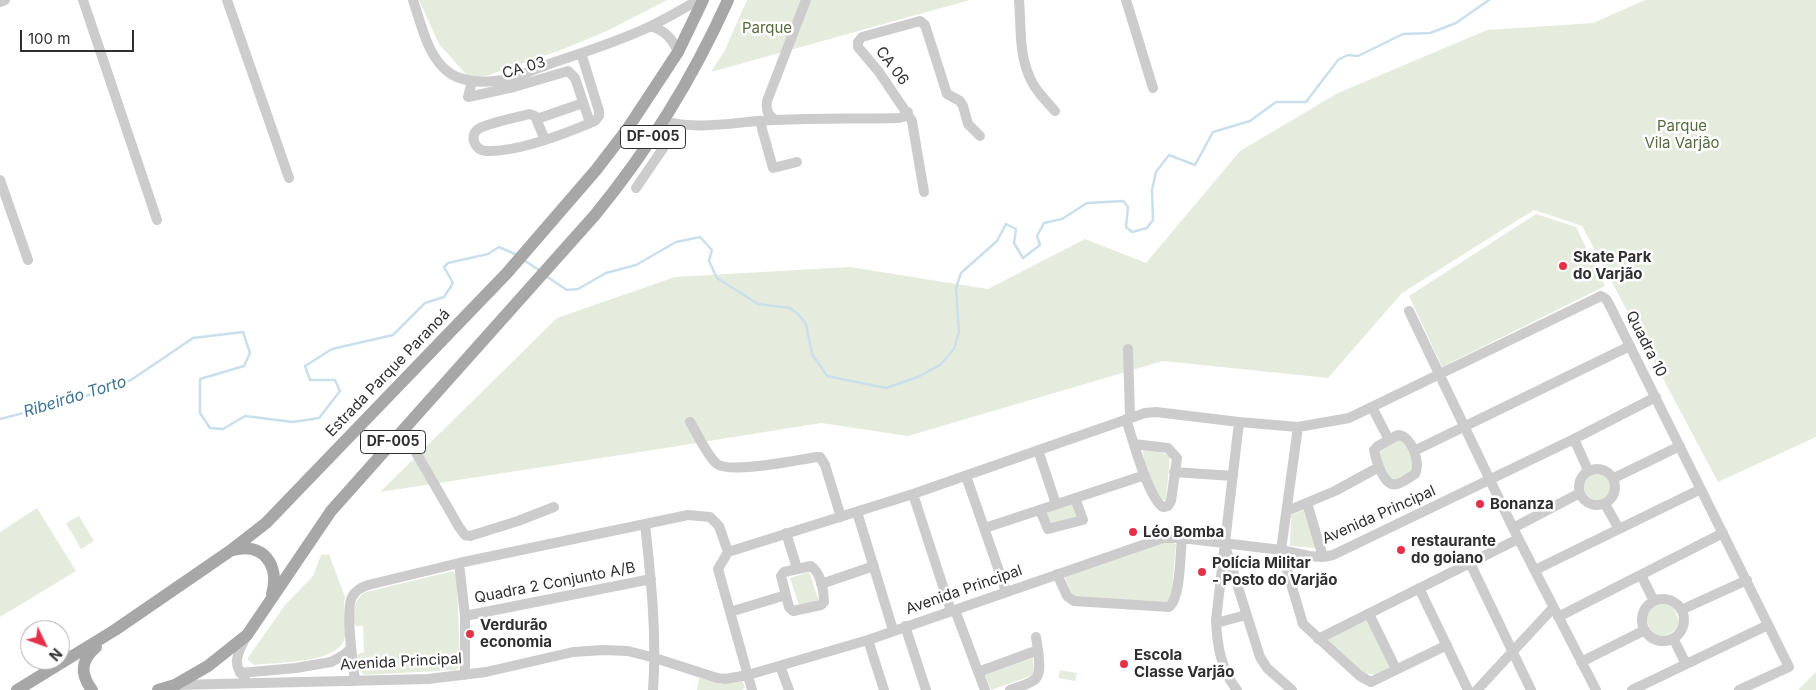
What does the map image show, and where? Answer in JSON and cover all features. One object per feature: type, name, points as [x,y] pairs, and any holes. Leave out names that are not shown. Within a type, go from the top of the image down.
[{"type":"main road","name":"Estrada Parque Paranoá","points":[[17,690],[115,630],[230,551],[272,516],[507,273],[536,240],[626,131],[678,52],[703,0]]},
{"type":"main road","name":"DF-005","points":[[158,690],[175,686],[208,666],[247,634],[331,511],[556,259],[627,175],[664,121],[707,46],[728,0]]},
{"type":"main road","points":[[230,551],[246,548],[262,554],[269,560],[275,577],[270,601]]},
{"type":"main road","points":[[92,690],[83,677],[86,658],[92,650],[115,630]]},
{"type":"street","points":[[0,2],[5,0]]},
{"type":"street","points":[[83,0],[157,220]]},
{"type":"street","points":[[227,0],[289,178]]},
{"type":"street","name":"CA 03","points":[[412,0],[435,57],[447,71],[472,81],[507,79],[582,53],[651,26],[698,0]]},
{"type":"street","points":[[775,120],[769,116],[766,110],[767,101],[806,0]]},
{"type":"street","points":[[1019,0],[1024,60],[1028,75],[1038,92],[1055,111]]},
{"type":"street","points":[[1126,0],[1153,88]]},
{"type":"street","name":"CA 06","points":[[908,112],[858,47],[858,42],[862,37],[920,21],[925,25],[947,94],[960,102],[968,124],[980,136]]},
{"type":"street","points":[[651,26],[661,30],[669,37],[678,52]]},
{"type":"street","points":[[545,140],[537,120],[533,114],[529,114],[480,128],[474,135],[473,141],[479,150],[487,152],[505,150],[545,140],[590,123],[597,118],[599,111],[582,53]]},
{"type":"street","name":"CA 03","points":[[472,81],[468,97],[514,87],[568,71],[575,78],[590,123]]},
{"type":"street","points":[[537,120],[583,103]]},
{"type":"street","points":[[664,121],[679,125],[700,126],[775,120],[899,118],[908,112],[912,121],[924,192]]},
{"type":"street","points":[[761,121],[773,168],[797,162]]},
{"type":"street","points":[[636,188],[679,125]]},
{"type":"street","points":[[0,180],[28,260]]},
{"type":"street","name":"Quadra 10","points":[[1440,374],[1594,298],[1604,296],[1789,667],[1739,690]]},
{"type":"street","points":[[1409,310],[1518,539],[1596,690]]},
{"type":"street","points":[[1414,450],[1630,346]]},
{"type":"street","points":[[1128,349],[1126,418],[1134,444],[1144,475],[1157,502],[1162,507],[1168,506],[1170,504],[1177,458],[1168,448],[1134,444]]},
{"type":"street","points":[[752,690],[718,569],[728,552],[913,494],[1126,418],[1156,412],[1298,427],[1349,418],[1440,374]]},
{"type":"street","name":"Avenida Principal","points":[[175,686],[237,687],[251,682],[294,686],[355,681],[383,686],[465,675],[525,664],[573,652],[617,650],[655,658],[717,678],[725,679],[748,675],[868,640],[1163,538],[1182,538],[1323,557],[1332,555],[1574,439],[1656,397]]},
{"type":"street","points":[[1372,407],[1389,440]]},
{"type":"street","points":[[690,422],[711,457],[718,465],[733,468],[751,467],[820,458],[825,465],[841,517]]},
{"type":"street","points":[[1237,690],[1230,682],[1223,664],[1219,650],[1216,623],[1239,422]]},
{"type":"street","points":[[1298,427],[1281,550],[1303,624],[1373,686],[1396,669],[1447,645]]},
{"type":"street","points":[[403,430],[458,527],[465,535],[470,536],[518,521],[554,507]]},
{"type":"street","points":[[1398,435],[1404,436],[1414,450],[1418,467],[1416,474],[1398,484],[1390,484],[1379,468],[1374,450],[1389,440],[1398,435]]},
{"type":"street","points":[[1574,439],[1588,470]]},
{"type":"street","points":[[1614,478],[1680,446]]},
{"type":"street","points":[[1038,450],[1056,504]]},
{"type":"street","points":[[1287,511],[1335,491],[1379,468]]},
{"type":"street","points":[[1598,468],[1607,471],[1614,478],[1616,488],[1613,497],[1605,504],[1598,506],[1590,504],[1580,494],[1578,484],[1581,476],[1588,470],[1598,468]]},
{"type":"street","points":[[1174,472],[1233,476]]},
{"type":"street","points":[[985,528],[1144,475]]},
{"type":"street","points":[[966,476],[1006,591]]},
{"type":"street","points":[[1535,570],[1701,489]]},
{"type":"street","points":[[913,494],[953,610],[985,690]]},
{"type":"street","points":[[1513,528],[1580,494]]},
{"type":"street","points":[[1040,510],[1048,529],[1083,520],[1075,498]]},
{"type":"street","points":[[1307,503],[1323,557]]},
{"type":"street","points":[[1605,504],[1619,529]]},
{"type":"street","points":[[856,512],[894,630]]},
{"type":"street","points":[[355,681],[349,605],[352,596],[357,590],[368,585],[459,563],[688,515],[710,517],[719,526],[728,552]]},
{"type":"street","points":[[645,524],[651,578],[655,658],[653,690]]},
{"type":"street","points":[[786,533],[797,568]]},
{"type":"street","points":[[1477,690],[1513,652],[1556,612],[1641,575],[1723,533]]},
{"type":"street","points":[[1057,574],[1067,596],[1074,601],[1169,606],[1173,604],[1177,592],[1182,538]]},
{"type":"street","points":[[1318,638],[1518,539]]},
{"type":"street","points":[[1224,544],[1263,663],[1292,690]]},
{"type":"street","points":[[459,563],[465,616],[465,675]]},
{"type":"street","points":[[1470,563],[1531,690]]},
{"type":"street","points":[[811,566],[814,568],[821,584],[824,598],[823,604],[793,611],[789,607],[781,576],[784,572],[797,568],[811,566]]},
{"type":"street","points":[[821,584],[874,566]]},
{"type":"street","points":[[1641,575],[1654,601]]},
{"type":"street","name":"Quadra 2 Conjunto A/B","points":[[465,616],[651,578]]},
{"type":"street","points":[[1681,610],[1747,580]]},
{"type":"street","points":[[1419,588],[1468,690]]},
{"type":"street","points":[[730,612],[786,595]]},
{"type":"street","points":[[1670,600],[1681,610],[1684,618],[1683,626],[1673,638],[1657,640],[1645,630],[1642,622],[1643,613],[1647,606],[1654,601],[1670,600]]},
{"type":"street","points":[[1368,614],[1396,669]]},
{"type":"street","points":[[1216,623],[1246,615]]},
{"type":"street","points":[[1632,690],[1768,625]]},
{"type":"street","points":[[905,626],[926,690]]},
{"type":"street","points":[[1581,662],[1645,630]]},
{"type":"street","points":[[247,634],[238,651],[236,664],[240,672],[251,682]]},
{"type":"street","points":[[1010,690],[1034,681],[1038,677],[1040,670],[1036,637]]},
{"type":"street","points":[[1673,638],[1686,664]]},
{"type":"street","points":[[868,640],[884,690]]},
{"type":"street","points":[[240,672],[296,668],[331,662],[344,655],[351,648]]},
{"type":"street","points":[[978,672],[1038,650]]},
{"type":"street","points":[[780,666],[789,690]]},
{"type":"green space","points":[[419,0],[667,0],[607,31],[561,50],[472,81],[439,44]]},
{"type":"green space","name":"Parque","points":[[747,0],[970,0],[711,72],[725,50]]},
{"type":"green space","name":"Parque Vila Varjão","points":[[1645,0],[1816,0],[1816,437],[1718,482],[1582,226],[1534,210],[1402,293],[1328,378],[1163,361],[908,436],[821,423],[380,492],[557,318],[675,277],[850,267],[988,289],[1085,239],[1146,263],[1240,151],[1338,93],[1487,30],[1593,23]]},
{"type":"green space","points":[[1536,214],[1576,227],[1605,286],[1442,367],[1409,296]]},
{"type":"green space","points":[[1403,438],[1419,470],[1393,483],[1376,451]]},
{"type":"green space","points":[[1143,448],[1170,455],[1166,500],[1157,500],[1144,461]]},
{"type":"green space","points":[[1598,472],[1608,476],[1612,486],[1608,496],[1598,500],[1588,496],[1584,486],[1588,476]]},
{"type":"green space","points":[[1073,504],[1078,519],[1050,528],[1045,513]]},
{"type":"green space","points":[[37,508],[76,571],[0,617],[0,532]]},
{"type":"green space","points":[[1304,510],[1316,548],[1290,546],[1291,515]]},
{"type":"green space","points":[[79,516],[94,541],[81,549],[66,523]]},
{"type":"green space","points":[[1169,542],[1176,544],[1171,602],[1074,597],[1070,591],[1065,577],[1161,543]]},
{"type":"green space","points":[[329,554],[345,597],[345,636],[341,645],[333,652],[321,657],[292,662],[254,665],[247,659],[285,605],[313,576],[321,555]]},
{"type":"green space","points":[[453,571],[457,576],[460,665],[456,670],[364,675],[361,672],[357,657],[358,654],[364,652],[363,626],[356,626],[354,623],[356,601],[366,592]]},
{"type":"green space","points":[[809,572],[819,601],[800,608],[790,578]]},
{"type":"green space","points":[[1664,602],[1672,604],[1680,623],[1678,628],[1663,638],[1652,633],[1646,619],[1648,610]]},
{"type":"green space","points":[[1368,620],[1390,667],[1377,675],[1363,673],[1327,639]]},
{"type":"green space","points":[[1033,655],[1034,675],[991,690],[984,673]]},
{"type":"green space","points":[[1060,670],[1077,673],[1075,681],[1058,678]]},
{"type":"green space","points":[[1816,672],[1816,690],[1798,690]]},
{"type":"green space","points":[[699,678],[722,684],[742,680],[745,688],[741,690],[697,690]]},
{"type":"waterway","name":"Ribeirão Torto","points":[[546,276],[567,290],[578,289],[606,273],[636,265],[676,242],[700,237],[712,250],[709,261],[717,278],[758,304],[790,308],[799,315],[806,324],[812,354],[827,376],[886,388],[918,377],[940,365],[954,349],[959,332],[956,288],[961,273],[997,241],[1006,224],[1016,229],[1014,243],[1023,258],[1040,245],[1037,236],[1044,223],[1062,219],[1087,203],[1123,201],[1128,207],[1126,227],[1132,232],[1147,228],[1153,220],[1152,190],[1156,172],[1169,155],[1195,165],[1213,132],[1250,121],[1276,102],[1306,102],[1338,60],[1348,55],[1358,56],[1403,34],[1430,33],[1456,23],[1489,0]]},
{"type":"waterway","name":"Ribeirão Torto","points":[[0,419],[77,399],[131,380],[193,338],[243,332],[250,353],[244,366],[200,379],[200,413],[210,428],[223,429],[245,416],[293,422],[319,418],[340,391],[335,380],[310,380],[305,366],[332,349],[393,335],[425,303],[444,297],[453,283],[444,267],[448,263],[488,254],[499,247],[517,255]]},
{"type":"waterway","name":"Ribeirão Torto","points":[[524,260],[540,271]]},
{"type":"place","name":"Skate Park do Varjão","points":[[1563,266]]},
{"type":"place","name":"Bonanza","points":[[1480,504]]},
{"type":"place","name":"Léo Bomba","points":[[1133,532]]},
{"type":"place","name":"restaurante do goiano","points":[[1401,550]]},
{"type":"place","name":"Polícia Militar - Posto do Varjão","points":[[1202,572]]},
{"type":"place","name":"Verdurão economia","points":[[470,634]]},
{"type":"place","name":"Escola Classe Varjão","points":[[1124,664]]}]
